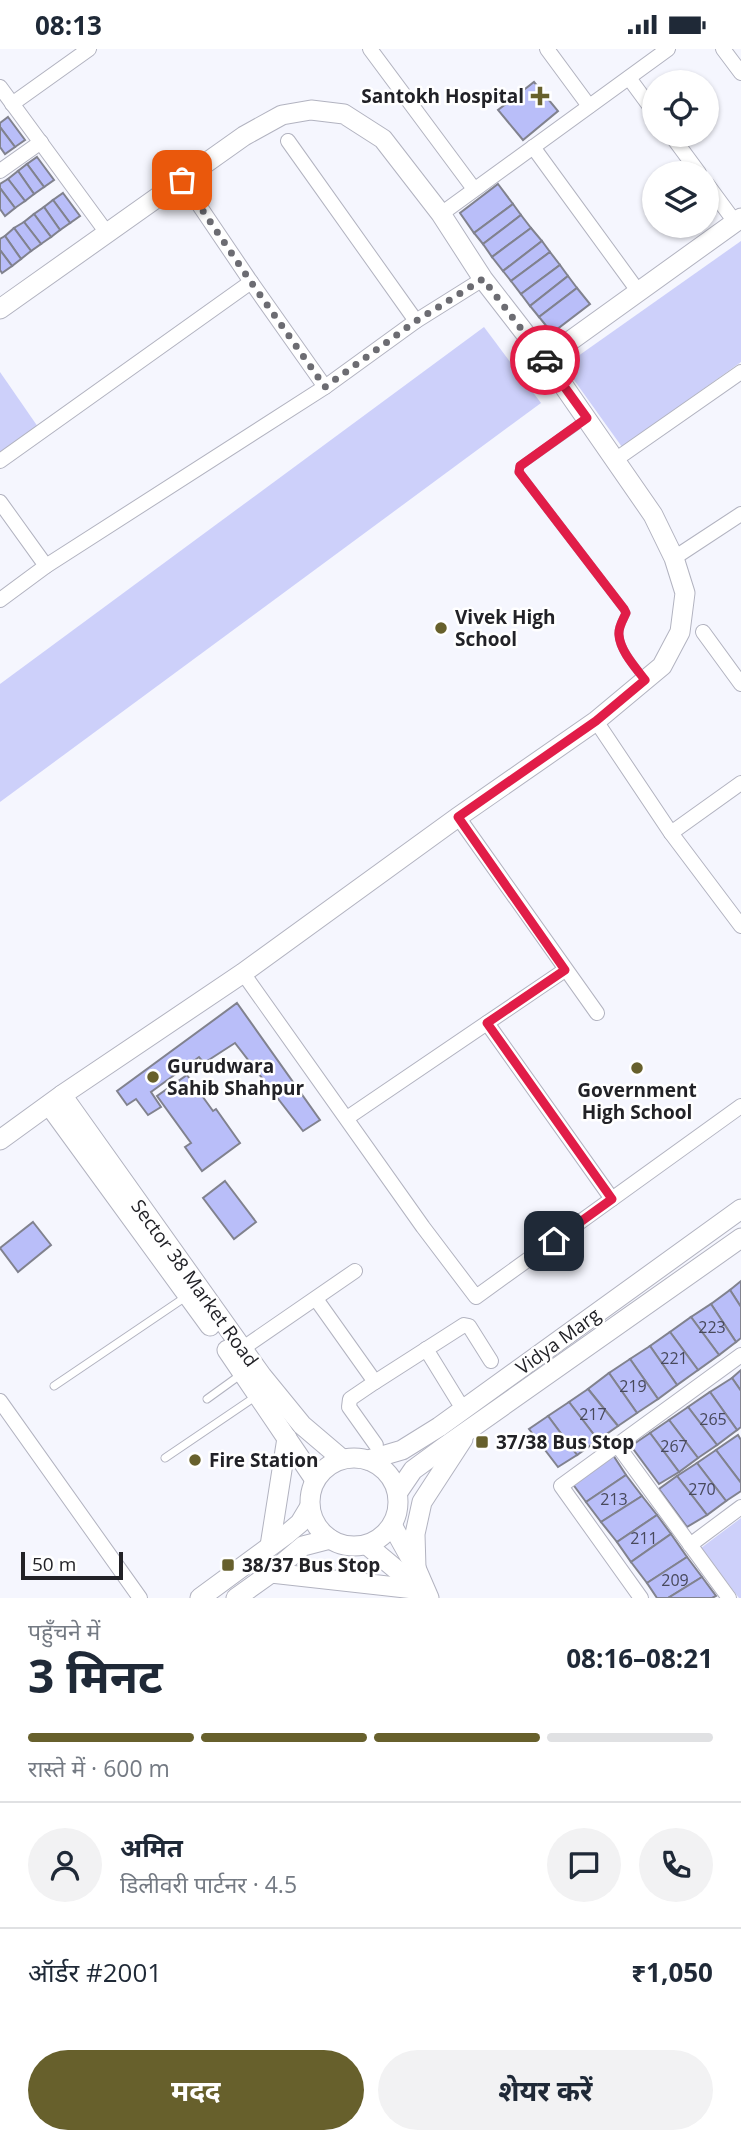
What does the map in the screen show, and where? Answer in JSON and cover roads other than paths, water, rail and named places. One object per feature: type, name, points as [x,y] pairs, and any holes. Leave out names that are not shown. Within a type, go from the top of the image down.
[{"type":"street","points":[[61,49],[71,62]]},
{"type":"street","points":[[12,104],[89,49]]},
{"type":"street","points":[[370,49],[474,189]]},
{"type":"street","points":[[547,49],[589,106]]},
{"type":"street","points":[[441,214],[668,49]]},
{"type":"street","points":[[723,49],[741,73]]},
{"type":"street","points":[[629,78],[642,96]]},
{"type":"street","points":[[0,87],[107,233]]},
{"type":"street","points":[[0,309],[244,136],[282,115],[311,110],[344,114],[383,139],[441,214],[483,279],[545,359],[653,515],[674,558],[685,593],[680,632],[662,666],[596,721],[243,973],[0,1140]]},
{"type":"street","points":[[288,141],[416,321]]},
{"type":"street","points":[[0,171],[41,142]]},
{"type":"street","points":[[533,147],[639,291]]},
{"type":"street","points":[[182,180],[325,387]]},
{"type":"street","points":[[545,359],[738,220],[719,198]]},
{"type":"street","points":[[0,600],[46,566],[325,387],[416,321],[483,279]]},
{"type":"street","points":[[0,461],[251,282]]},
{"type":"street","points":[[615,460],[741,372]]},
{"type":"street","points":[[0,502],[46,566]]},
{"type":"street","points":[[674,558],[741,514]]},
{"type":"street","points":[[703,632],[741,684]]},
{"type":"street","points":[[596,721],[671,833],[741,926]]},
{"type":"street","points":[[671,833],[741,783]]},
{"type":"street","points":[[458,817],[597,1013]]},
{"type":"street","points":[[346,1118],[565,970]]},
{"type":"street","points":[[243,973],[423,1227],[476,1297],[741,1106]]},
{"type":"street","points":[[487,1023],[612,1199]]},
{"type":"street","name":"Sector 38 Market Road","points":[[55,1100],[188,1295],[302,1425],[342,1459]]},
{"type":"street","name":"Sector 38 Market Road","points":[[55,1100],[237,1353],[244,1373],[315,1480]]},
{"type":"street","name":"Vidya Marg","points":[[342,1459],[359,1458],[372,1452],[402,1450],[439,1427],[741,1209]]},
{"type":"street","name":"Vidya Marg","points":[[392,1525],[397,1516],[398,1492],[414,1470],[741,1238]]},
{"type":"street","points":[[237,1353],[355,1271]]},
{"type":"street","points":[[316,1299],[374,1382]]},
{"type":"street","points":[[398,1492],[389,1474],[377,1464],[349,1407],[350,1399],[464,1325],[469,1326],[491,1361]]},
{"type":"street","points":[[426,1349],[458,1401]]},
{"type":"street","points":[[640,1598],[561,1486],[741,1355]]},
{"type":"street","points":[[0,1401],[140,1598]]},
{"type":"street","points":[[422,1595],[416,1568],[415,1534],[422,1502],[472,1427]]},
{"type":"street","points":[[270,1546],[287,1438]]},
{"type":"street","points":[[618,1446],[729,1598]]},
{"type":"street","points":[[342,1459],[326,1467],[315,1480],[309,1497],[309,1508],[318,1530],[334,1542],[349,1546],[367,1545],[382,1537],[392,1525],[416,1568]]},
{"type":"street","points":[[690,1545],[741,1507]]},
{"type":"street","points":[[200,1598],[300,1523],[309,1508]]},
{"type":"street","points":[[236,1598],[303,1546],[330,1539]]},
{"type":"street","points":[[367,1545],[398,1570],[422,1595]]},
{"type":"street","points":[[271,1573],[422,1595]]},
{"type":"lane","points":[[587,418],[520,466],[519,472],[624,609],[626,613],[620,628],[620,639],[645,680]]},
{"type":"lane","points":[[54,1386],[188,1295]]},
{"type":"lane","points":[[206,1399],[244,1373]]},
{"type":"lane","points":[[165,1458],[259,1395]]},
{"type":"place","name":"Santokh Hospital","points":[[540,96]]},
{"type":"place","name":"Vivek High School","points":[[441,628]]},
{"type":"place","name":"Government High School","points":[[637,1068]]},
{"type":"place","name":"Gurudwara Sahib Shahpur","points":[[153,1077]]},
{"type":"place","name":"37/38 Bus Stop","points":[[482,1442]]},
{"type":"place","name":"Fire Station","points":[[195,1460]]},
{"type":"place","name":"38/37 Bus Stop","points":[[228,1565]]}]
